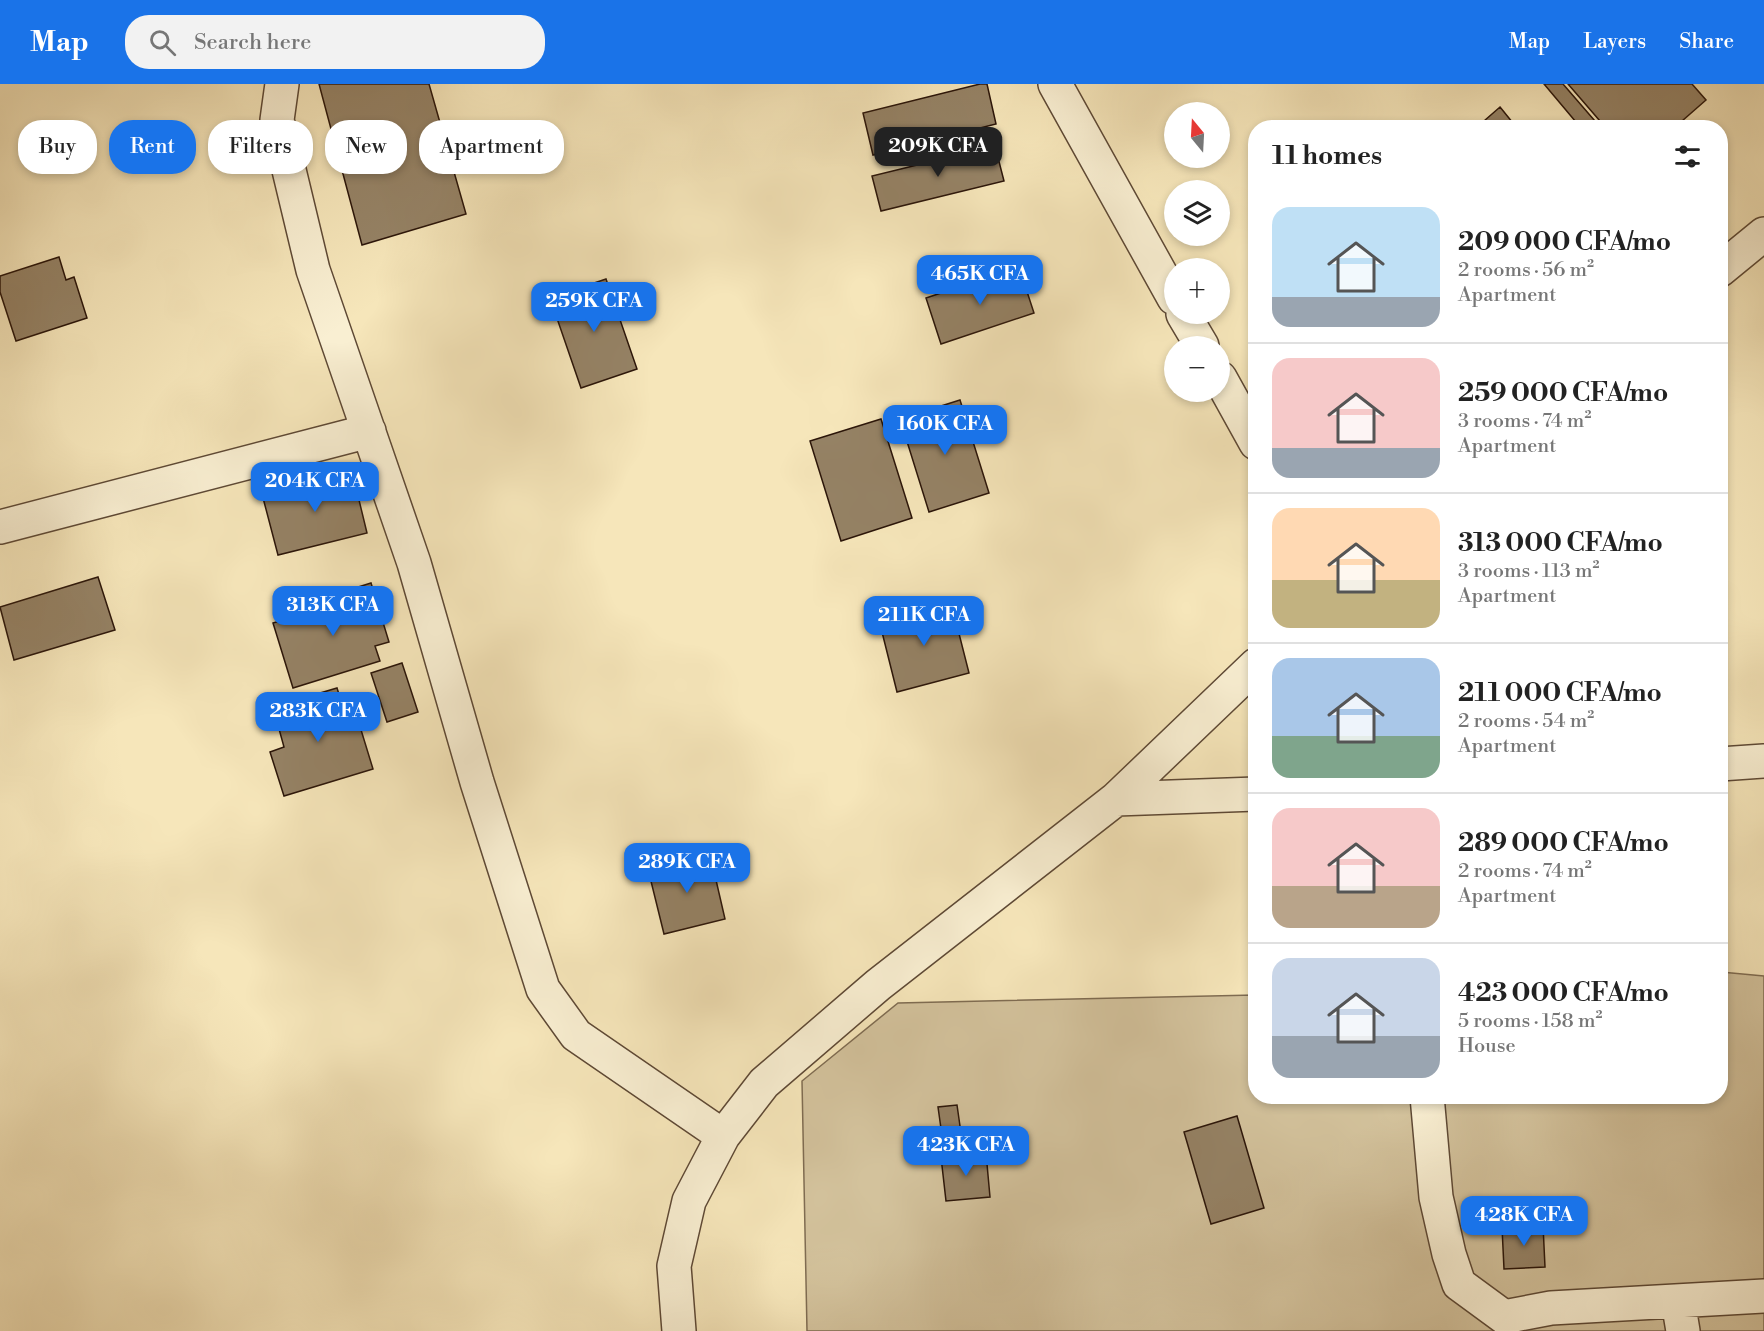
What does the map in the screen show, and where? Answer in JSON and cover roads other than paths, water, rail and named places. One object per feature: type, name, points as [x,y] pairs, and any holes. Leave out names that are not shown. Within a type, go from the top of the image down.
[{"type":"street","points":[[282,84],[277,120],[313,270],[414,563],[477,782],[543,989],[576,1035],[723,1136]]},
{"type":"street","points":[[1055,84],[1164,280]]},
{"type":"street","points":[[1728,263],[1764,234]]},
{"type":"street","points":[[1230,396],[1248,429]]},
{"type":"street","points":[[0,527],[369,431]]},
{"type":"street","points":[[679,1331],[674,1266],[689,1201],[723,1136],[764,1083],[870,993],[1116,800],[1248,673]]},
{"type":"street","points":[[1728,763],[1764,761]]},
{"type":"street","points":[[1116,800],[1248,794]]},
{"type":"street","points":[[1427,1104],[1436,1197],[1449,1254],[1460,1284],[1504,1317],[1551,1308],[1681,1316],[1764,1296]]}]
